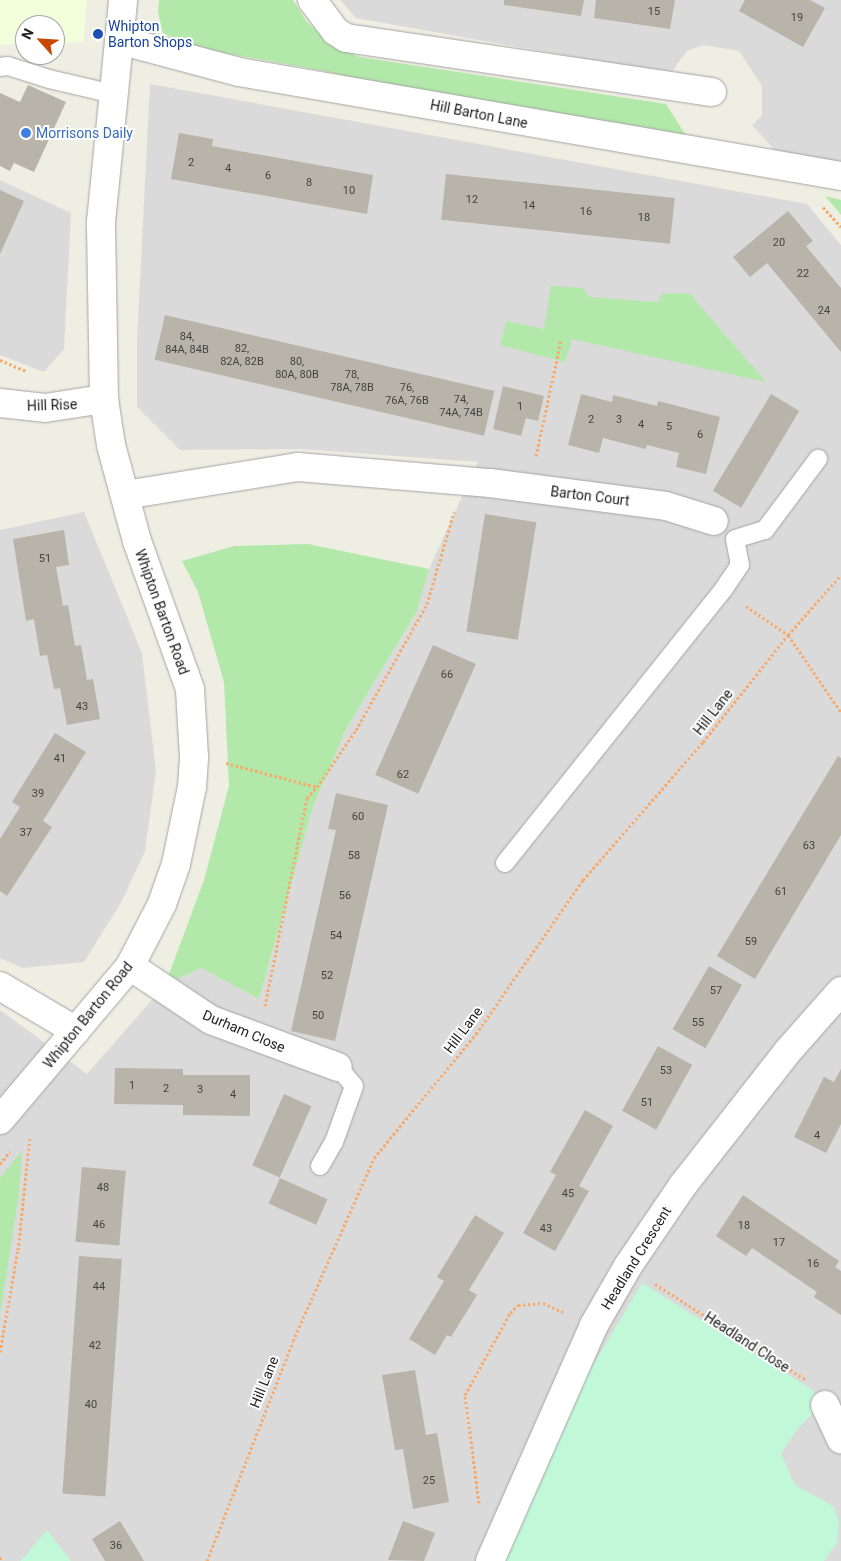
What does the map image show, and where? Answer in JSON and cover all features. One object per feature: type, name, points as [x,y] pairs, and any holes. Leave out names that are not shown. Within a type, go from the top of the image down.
[{"type":"street","name":"Whipton Barton Road","points":[[4,1116],[130,966],[162,904],[176,864],[192,786],[194,757],[190,689],[137,541],[111,445],[104,399],[101,222],[123,0]]},
{"type":"street","points":[[312,0],[335,31],[346,38],[712,92]]},
{"type":"street","name":"Hill Barton Lane","points":[[119,40],[239,72],[841,176]]},
{"type":"street","name":"Hill Rise","points":[[0,403],[45,408],[104,399]]},
{"type":"street","points":[[126,495],[298,467],[464,480]]},
{"type":"street","name":"Barton Court","points":[[464,480],[666,506],[714,521]]},
{"type":"street","name":"Durham Close","points":[[130,966],[211,1020],[258,1040],[338,1067]]},
{"type":"street","points":[[0,986],[76,1031]]},
{"type":"street","name":"Headland Crescent","points":[[492,1555],[594,1325],[628,1266],[716,1141],[788,1051],[841,991]]},
{"type":"street","points":[[825,1405],[841,1440]]},
{"type":"lane","points":[[0,67],[8,66],[49,79],[113,94]]},
{"type":"lane","points":[[735,539],[764,530],[818,459]]},
{"type":"lane","points":[[505,863],[723,590],[740,565],[735,539],[714,521]]},
{"type":"lane","points":[[320,1166],[334,1142],[354,1086],[338,1067]]},
{"type":"path","points":[[529,489],[561,340]]},
{"type":"path","points":[[258,1040],[307,798],[356,730],[427,604],[464,480]]},
{"type":"path","name":"Hill Lane","points":[[206,1561],[293,1341],[374,1158],[476,1034],[583,880],[703,742],[788,635],[841,575]]},
{"type":"path","points":[[723,590],[788,635],[841,712]]},
{"type":"path","points":[[218,761],[316,787]]},
{"type":"path","points":[[0,1352],[18,1250],[30,1126],[4,1116]]},
{"type":"path","name":"Headland Close","points":[[628,1266],[819,1388],[825,1405]]},
{"type":"path","points":[[492,1555],[480,1514],[465,1395],[510,1313],[518,1305],[542,1303],[594,1325]]},
{"type":"path","points":[[0,1557],[2,1561]]},
{"type":"shaded area","points":[[0,0],[87,0],[83,42],[65,43],[65,15],[15,15],[15,44],[0,45]]},
{"type":"shaded area","points":[[340,0],[841,0],[841,168],[780,156],[752,125],[762,115],[762,86],[739,51],[703,45],[687,51],[670,74],[356,18]]},
{"type":"shaded area","points":[[150,84],[807,204],[841,245],[841,1561],[0,1561],[0,1010],[87,1074],[165,985],[201,968],[259,999],[313,807],[346,729],[417,611],[429,569],[478,462],[300,449],[180,450],[137,407],[137,340]]},
{"type":"shaded area","points":[[0,180],[71,213],[64,349],[44,372],[0,355]]},
{"type":"shaded area","points":[[84,512],[142,653],[156,771],[145,851],[122,901],[84,962],[23,968],[0,958],[0,530]]},
{"type":"shaded area","points":[[642,1283],[814,1391],[815,1411],[798,1428],[781,1454],[795,1485],[833,1506],[839,1521],[837,1543],[824,1561],[504,1561],[563,1415]]},
{"type":"shaded area","points":[[47,1530],[71,1561],[20,1561],[24,1557]]},
{"type":"green space","points":[[159,0],[293,0],[306,21],[330,44],[359,57],[666,104],[687,137],[431,96],[324,71],[197,48],[163,33],[158,12]]},
{"type":"green space","points":[[825,196],[841,200],[841,215]]},
{"type":"green space","points":[[551,286],[583,288],[588,297],[658,302],[661,294],[689,293],[766,382],[572,339],[565,362],[500,345],[506,321],[544,329]]},
{"type":"green space","points":[[308,544],[429,569],[417,611],[346,729],[313,807],[259,999],[201,968],[165,985],[204,880],[229,786],[224,682],[198,592],[182,561],[234,546]]},
{"type":"green space","points":[[22,1151],[19,1194],[0,1315],[0,1178]]},
{"type":"building","points":[[504,0],[584,0],[581,16],[504,5]]},
{"type":"building","points":[[596,0],[675,0],[670,29],[594,18]]},
{"type":"building","points":[[745,0],[810,0],[825,8],[803,47],[739,11]]},
{"type":"building","name":"Morrisons Daily","points":[[28,85],[66,102],[34,172],[14,163],[10,171],[0,166],[0,93],[20,102]]},
{"type":"building","points":[[179,133],[213,139],[212,146],[373,175],[367,214],[171,179]]},
{"type":"building","points":[[446,174],[675,198],[670,244],[441,220]]},
{"type":"building","points":[[0,190],[24,201],[0,254]]},
{"type":"building","points":[[788,211],[813,241],[806,246],[841,288],[841,352],[767,263],[750,277],[733,257]]},
{"type":"building","points":[[165,315],[494,391],[484,436],[155,360]]},
{"type":"building","points":[[503,386],[544,396],[538,421],[526,418],[521,436],[493,429]]},
{"type":"building","points":[[581,394],[612,402],[613,395],[657,406],[658,401],[720,417],[706,474],[676,467],[679,453],[647,445],[646,449],[603,438],[599,453],[568,445]]},
{"type":"building","points":[[771,394],[799,411],[741,508],[713,491]]},
{"type":"building","points":[[485,514],[536,522],[518,640],[466,632]]},
{"type":"building","points":[[64,530],[69,565],[56,567],[63,606],[68,605],[75,646],[81,645],[87,680],[93,679],[100,719],[67,725],[60,688],[54,689],[47,655],[40,656],[34,619],[26,621],[13,539]]},
{"type":"building","points":[[433,645],[476,664],[418,794],[375,775]]},
{"type":"building","points":[[55,733],[86,752],[43,821],[52,827],[7,896],[0,891],[0,839],[20,807],[12,802]]},
{"type":"building","points":[[838,756],[841,758],[841,835],[755,979],[717,956]]},
{"type":"building","points":[[336,793],[388,805],[335,1041],[291,1031],[336,830],[328,829]]},
{"type":"building","points":[[709,966],[742,985],[705,1048],[672,1029]]},
{"type":"building","points":[[658,1046],[692,1065],[656,1130],[622,1111]]},
{"type":"building","points":[[115,1068],[183,1069],[183,1075],[250,1075],[250,1116],[183,1115],[183,1105],[114,1104]]},
{"type":"building","points":[[841,1069],[841,1124],[826,1153],[794,1137],[824,1077],[834,1082]]},
{"type":"building","points":[[284,1094],[311,1106],[280,1177],[252,1165]]},
{"type":"building","points":[[585,1110],[613,1126],[579,1186],[589,1191],[555,1251],[523,1233],[556,1175],[550,1172]]},
{"type":"building","points":[[82,1167],[126,1171],[119,1246],[75,1242]]},
{"type":"building","points":[[280,1178],[328,1199],[316,1225],[269,1204]]},
{"type":"building","points":[[743,1195],[839,1261],[835,1267],[841,1271],[841,1315],[814,1297],[817,1292],[752,1248],[746,1256],[716,1236]]},
{"type":"building","points":[[475,1215],[504,1233],[469,1290],[477,1295],[451,1337],[447,1335],[435,1355],[409,1339],[444,1281],[437,1277]]},
{"type":"building","points":[[79,1256],[122,1259],[105,1496],[62,1493]]},
{"type":"building","points":[[415,1370],[426,1435],[437,1433],[449,1502],[413,1509],[403,1449],[395,1450],[382,1375]]},
{"type":"building","points":[[120,1521],[144,1561],[105,1561],[92,1539]]},
{"type":"building","points":[[403,1521],[435,1533],[424,1561],[388,1560]]},
{"type":"place","name":"Whipton Barton Shops","points":[[98,34]]},
{"type":"place","name":"Morrisons Daily","points":[[26,133]]}]
